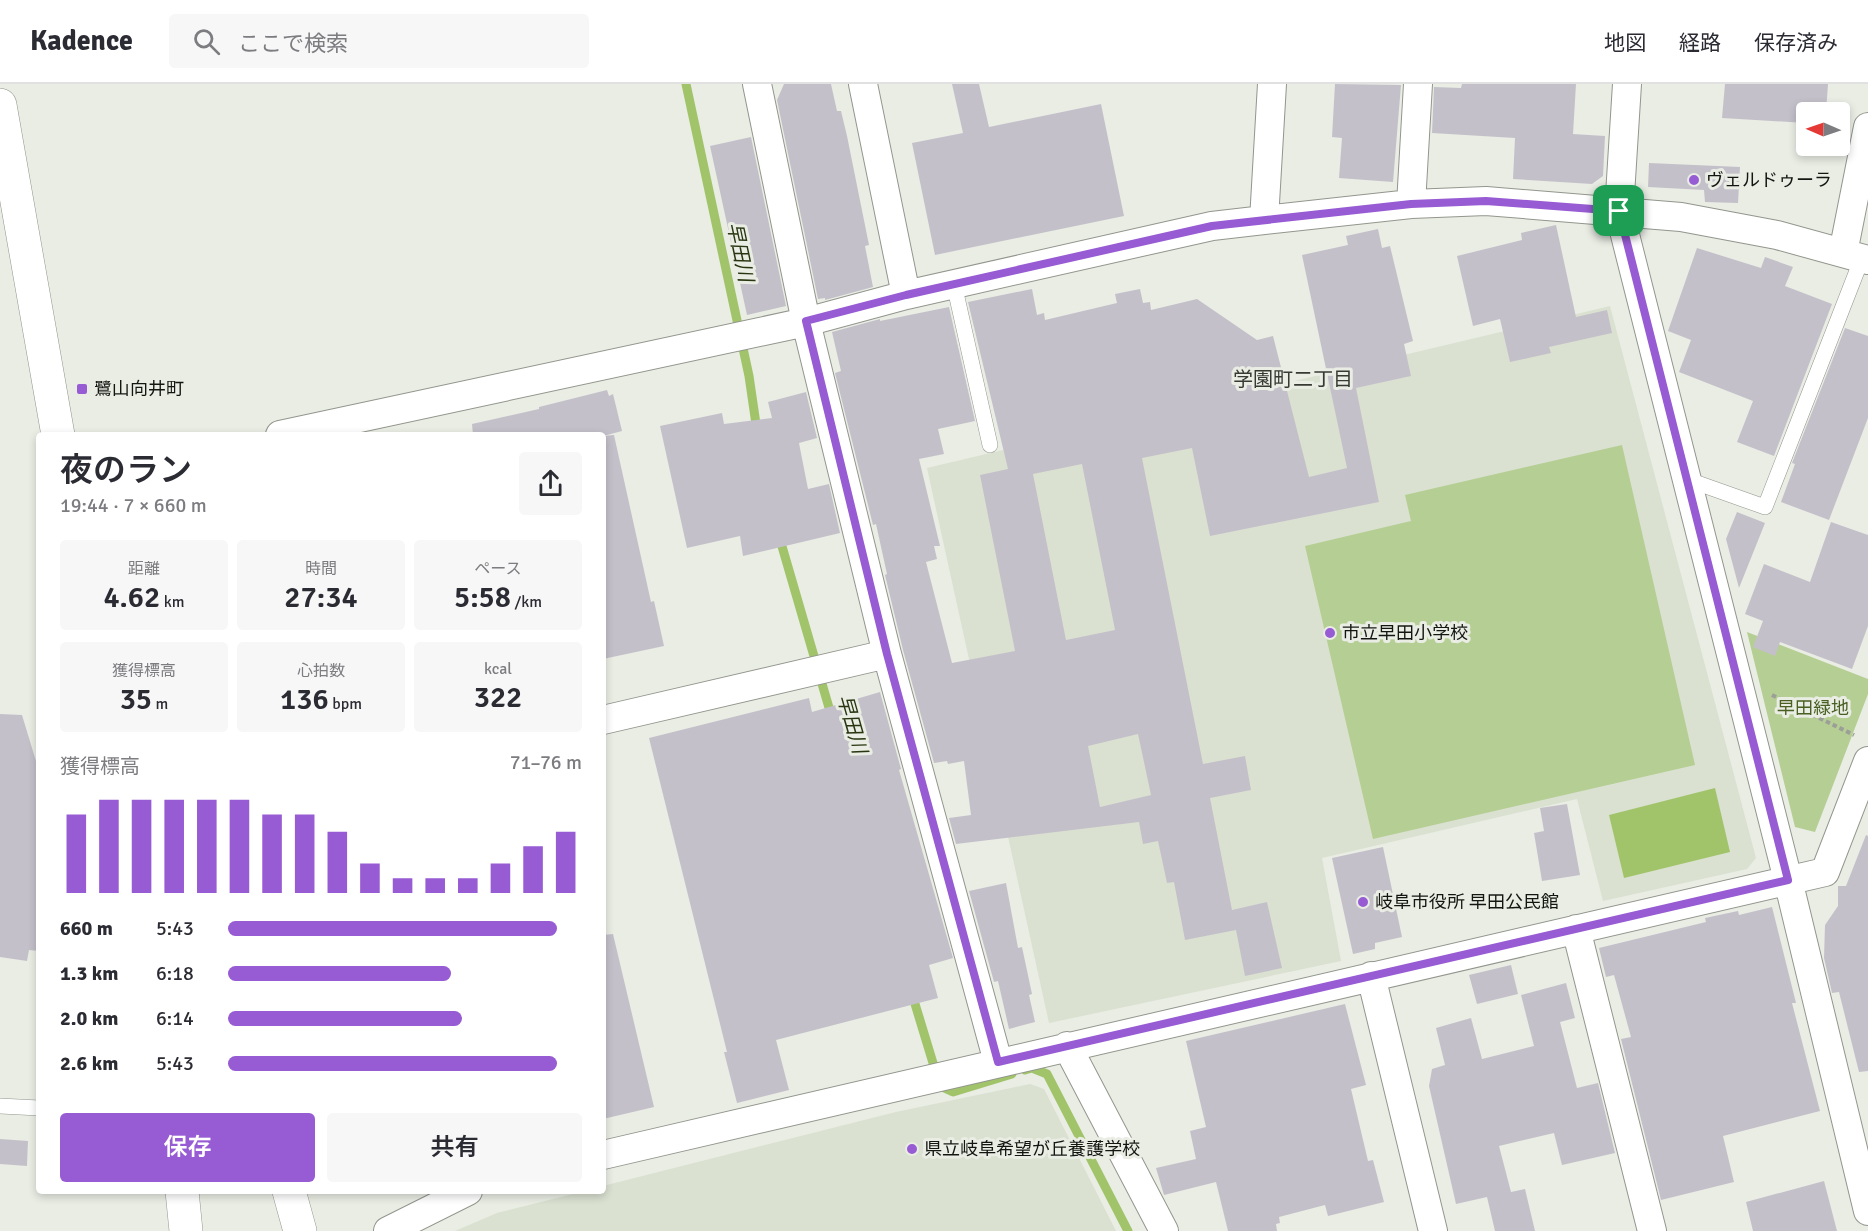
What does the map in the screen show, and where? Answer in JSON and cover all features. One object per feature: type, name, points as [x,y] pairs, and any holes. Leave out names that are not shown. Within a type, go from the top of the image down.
[{"type":"street","points":[[756,84],[806,321],[887,654],[998,1062]]},
{"type":"street","points":[[863,84],[906,295]]},
{"type":"street","points":[[1264,220],[1272,84]]},
{"type":"street","points":[[1411,204],[1418,84]]},
{"type":"street","points":[[1627,84],[1619,211],[1788,880],[1868,1211]]},
{"type":"street","points":[[0,105],[10,210],[57,432]]},
{"type":"street","points":[[294,432],[740,336],[906,295],[1212,226],[1264,220],[1411,204],[1486,201],[1681,217],[1767,233],[1858,257],[1868,127]]},
{"type":"street","points":[[606,719],[887,654]]},
{"type":"street","points":[[606,1154],[1825,872],[1863,749]]},
{"type":"street","points":[[1576,929],[1652,1231]]},
{"type":"street","points":[[1371,976],[1433,1231]]},
{"type":"street","points":[[1067,1046],[1164,1231]]},
{"type":"street","points":[[182,1194],[186,1231]]},
{"type":"street","points":[[290,1194],[300,1231]]},
{"type":"street","points":[[388,1231],[462,1194]]},
{"type":"lane","points":[[1686,479],[1765,507],[1858,257]]},
{"type":"lane","points":[[954,284],[990,445]]},
{"type":"lane","points":[[0,1106],[36,1108]]},
{"type":"path","points":[[1736,678],[1863,749]]},
{"type":"shaded area","name":"市立早田小学校","points":[[1610,306],[1756,858],[1747,869],[1603,901],[1577,799],[1322,858],[1341,961],[1049,1023],[927,468]]},
{"type":"shaded area","points":[[1715,788],[1730,852],[1624,878],[1609,815]]},
{"type":"shaded area","name":"県立岐阜希望が丘養護学校","points":[[1030,1084],[1044,1089],[1116,1231],[455,1231],[497,1213],[573,1194],[606,1194],[606,1185],[896,1112]]},
{"type":"green space","points":[[1622,445],[1695,765],[1373,839],[1305,546],[1411,521],[1405,495]]},
{"type":"green space","name":"早田緑地","points":[[1747,632],[1868,679],[1868,694],[1815,832],[1795,827]]},
{"type":"building","points":[[784,84],[831,84],[837,111],[841,111],[847,136],[869,245],[865,246],[873,287],[825,300],[825,298],[818,299],[777,100]]},
{"type":"building","points":[[952,84],[979,84],[989,127],[1101,104],[1124,216],[935,255],[912,143],[963,133]]},
{"type":"building","points":[[1335,84],[1401,85],[1393,182],[1339,178],[1342,138],[1332,137]]},
{"type":"building","points":[[1462,84],[1576,84],[1573,134],[1605,136],[1603,176],[1592,184],[1513,179],[1515,138],[1432,133],[1434,87],[1461,88]]},
{"type":"building","points":[[1725,84],[1828,84],[1827,102],[1796,102],[1796,122],[1722,118]]},
{"type":"building","points":[[751,137],[786,306],[747,315],[710,146]]},
{"type":"building","name":"ヴェルドゥーラ","points":[[1649,163],[1740,167],[1738,203],[1705,202],[1704,190],[1648,187]]},
{"type":"building","points":[[1556,225],[1576,317],[1607,310],[1612,333],[1549,347],[1551,353],[1510,362],[1500,319],[1473,326],[1457,256],[1522,240],[1521,233]]},
{"type":"building","points":[[1378,229],[1382,248],[1390,246],[1413,341],[1404,344],[1411,376],[1356,388],[1379,502],[1210,536],[1192,448],[1142,458],[1203,764],[1245,756],[1251,790],[1210,798],[1232,910],[1267,902],[1282,968],[1245,976],[1236,930],[1185,940],[1174,882],[1167,883],[1158,841],[1143,844],[1139,822],[956,844],[949,818],[971,815],[964,761],[948,764],[947,761],[934,763],[903,650],[885,575],[887,574],[876,524],[873,525],[835,373],[841,371],[832,332],[880,319],[880,321],[949,307],[975,421],[938,429],[944,454],[919,459],[940,546],[934,546],[937,559],[926,562],[952,663],[1015,651],[980,475],[1008,469],[968,302],[1032,289],[1037,315],[1044,313],[1045,320],[1117,303],[1115,294],[1140,289],[1143,303],[1150,302],[1151,310],[1197,299],[1257,340],[1273,336],[1309,477],[1347,468],[1302,255],[1348,245],[1346,236]],"holes":[[[1082,464],[1115,630],[1066,640],[1033,474]],[[1138,734],[1151,795],[1100,807],[1088,746]]]},
{"type":"building","points":[[1697,248],[1761,268],[1765,257],[1793,267],[1785,286],[1832,304],[1774,456],[1737,442],[1753,401],[1679,372],[1691,340],[1668,331]]},
{"type":"building","points":[[1845,328],[1868,336],[1868,418],[1829,520],[1781,502],[1795,464],[1792,463]]},
{"type":"building","points":[[607,390],[609,396],[613,394],[622,431],[607,435],[606,432],[473,432],[472,424],[539,409],[539,407]]},
{"type":"building","points":[[806,392],[817,438],[799,443],[808,489],[829,484],[840,533],[743,556],[740,536],[687,548],[660,426],[722,413],[724,424],[772,418],[768,402]]},
{"type":"building","points":[[614,435],[651,602],[654,601],[664,646],[606,658],[606,436]]},
{"type":"building","points":[[1737,512],[1765,523],[1739,588],[1726,539]]},
{"type":"building","points":[[1831,522],[1868,535],[1868,626],[1852,669],[1780,642],[1775,656],[1753,647],[1763,621],[1745,614],[1764,564],[1810,582]]},
{"type":"building","points":[[880,692],[901,769],[899,770],[953,958],[929,965],[938,998],[776,1040],[789,1090],[737,1103],[724,1052],[727,1052],[649,738],[809,698],[812,712]]},
{"type":"building","points":[[0,714],[22,715],[36,761],[36,951],[29,950],[27,961],[0,957]]},
{"type":"building","points":[[1567,804],[1580,875],[1542,881],[1534,833],[1544,831],[1540,808]]},
{"type":"building","points":[[1866,835],[1868,836],[1868,1071],[1859,1072],[1839,992],[1832,993],[1824,958],[1825,925],[1838,906],[1838,886],[1846,886]]},
{"type":"building","points":[[1383,847],[1402,937],[1375,943],[1375,949],[1353,954],[1332,858]]},
{"type":"building","points":[[1006,883],[1018,948],[1022,947],[1032,994],[1029,995],[1035,1022],[1009,1029],[998,981],[994,982],[969,891]]},
{"type":"building","points":[[1772,907],[1796,1003],[1792,1003],[1820,1111],[1723,1136],[1734,1182],[1661,1200],[1621,1039],[1631,1037],[1614,975],[1606,977],[1599,948],[1706,922],[1705,918],[1738,911],[1739,915]]},
{"type":"building","points":[[613,934],[654,1107],[606,1118],[606,935]]},
{"type":"building","points":[[1511,965],[1518,994],[1477,1004],[1469,975]]},
{"type":"building","points":[[1566,983],[1575,1018],[1560,1022],[1577,1088],[1598,1083],[1615,1153],[1562,1165],[1554,1133],[1499,1146],[1511,1192],[1525,1189],[1535,1231],[1495,1231],[1487,1197],[1456,1204],[1429,1086],[1432,1069],[1445,1065],[1436,1028],[1471,1018],[1482,1059],[1534,1046],[1521,995]]},
{"type":"building","points":[[1345,1004],[1366,1085],[1351,1089],[1368,1161],[1373,1160],[1384,1202],[1328,1216],[1325,1205],[1279,1217],[1280,1223],[1276,1224],[1277,1231],[1228,1231],[1216,1182],[1164,1195],[1156,1168],[1196,1159],[1190,1131],[1206,1127],[1186,1041]]},
{"type":"building","points":[[0,1139],[28,1141],[27,1166],[0,1164]]},
{"type":"building","points":[[1824,1181],[1837,1231],[1753,1231],[1746,1202]]},
{"type":"waterway","name":"早田川","points":[[686,84],[749,376],[757,431]]},
{"type":"waterway","name":"早田川","points":[[779,536],[832,718]]},
{"type":"waterway","name":"早田川","points":[[912,994],[940,1086],[953,1092],[1012,1074]]},
{"type":"waterway","name":"早田川","points":[[1025,1070],[1032,1068],[1047,1074],[1128,1231]]},
{"type":"place","name":"ヴェルドゥーラ","points":[[1694,180]]},
{"type":"place","name":"鷺山向井町","points":[[82,389]]},
{"type":"place","name":"市立早田小学校","points":[[1330,633]]},
{"type":"place","name":"岐阜市役所 早田公民館","points":[[1363,902]]},
{"type":"place","name":"県立岐阜希望が丘養護学校","points":[[912,1149]]},
{"type":"district","name":"学園町二丁目","points":[[1293,379]]},
{"type":"route","points":[[1486,201],[1619,211],[1788,880],[998,1062],[887,654],[806,321],[906,295],[1212,226],[1411,204],[1486,201]]}]
